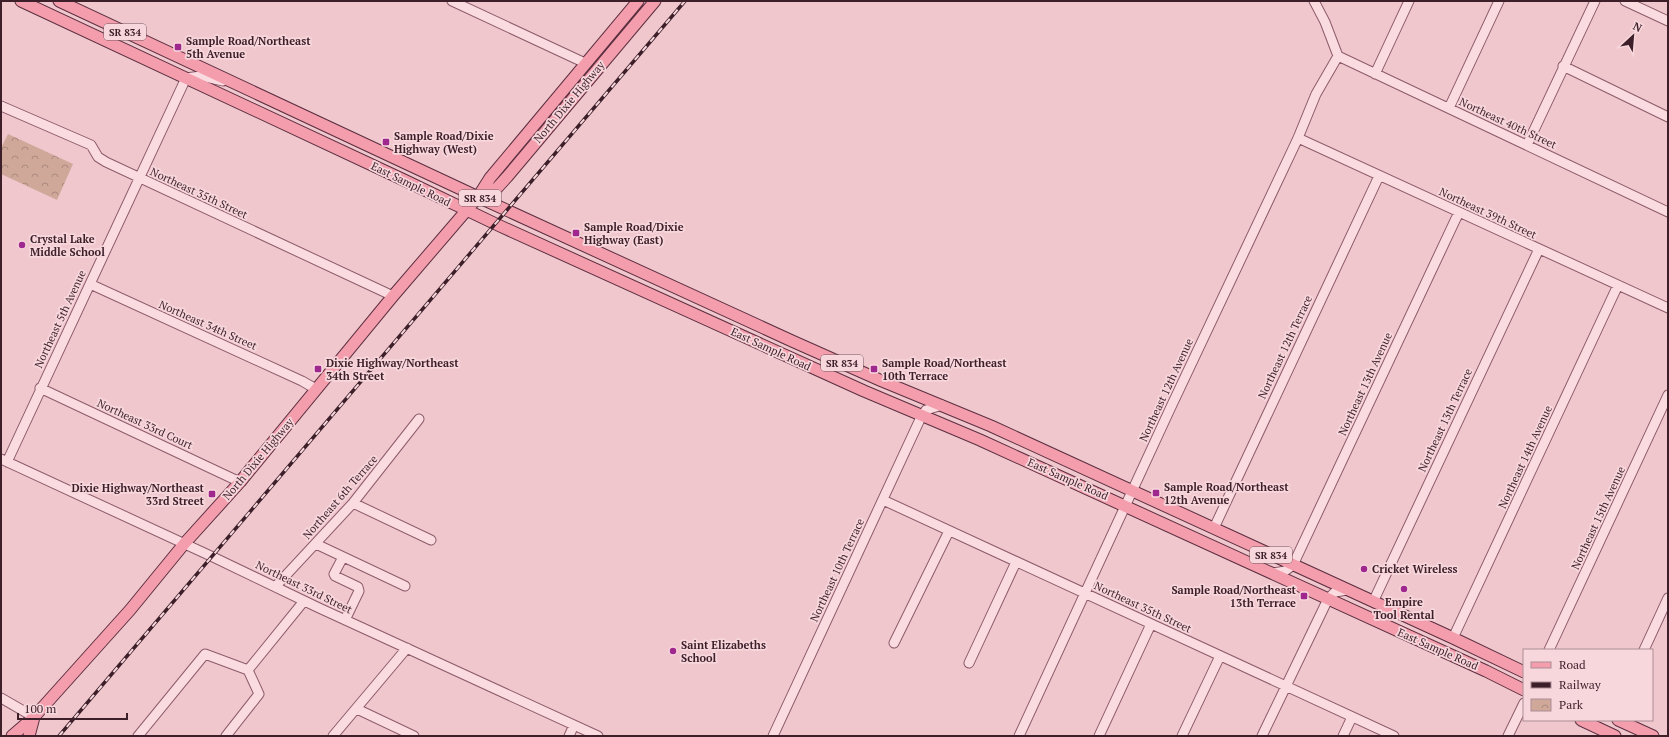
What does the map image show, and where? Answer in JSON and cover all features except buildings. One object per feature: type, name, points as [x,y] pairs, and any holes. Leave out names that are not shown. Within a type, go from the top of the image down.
[{"type":"main road","name":"East Sample Road","points":[[21,1],[420,187],[466,210],[864,392],[922,415],[1328,598],[1523,690]]},
{"type":"main road","name":"East Sample Road","points":[[59,1],[478,197],[855,370],[942,405],[1214,528],[1523,672]]},
{"type":"main road","name":"North Dixie Highway","points":[[12,736],[34,717],[130,610],[184,544],[240,482],[393,296],[478,197],[490,178],[638,1]]},
{"type":"main road","name":"North Dixie Highway","points":[[478,197],[497,188],[507,177],[654,1]]},
{"type":"main road","points":[[134,54],[150,55],[181,68],[192,63]]},
{"type":"main road","points":[[670,303],[681,297],[696,297]]},
{"type":"main road","points":[[901,406],[912,404],[922,397]]},
{"type":"main road","name":"North Dixie Highway","points":[[29,736],[34,717]]},
{"type":"main road","points":[[1583,721],[1615,736]]},
{"type":"main road","points":[[1620,721],[1652,736]]},
{"type":"street","points":[[452,1],[585,63]]},
{"type":"street","points":[[1314,1],[1325,22],[1338,56]]},
{"type":"street","points":[[1375,74],[1409,1]]},
{"type":"street","points":[[1449,108],[1499,1]]},
{"type":"street","points":[[1527,145],[1595,1]]},
{"type":"street","points":[[1625,1],[1668,21]]},
{"type":"street","name":"Northeast 40th Street","points":[[1338,56],[1668,212]]},
{"type":"street","name":"Northeast 12th Avenue","points":[[1019,736],[1298,138],[1316,94],[1338,56]]},
{"type":"street","points":[[1563,66],[1668,117]]},
{"type":"street","points":[[186,78],[201,76],[230,82]]},
{"type":"street","name":"Northeast 5th Avenue","points":[[4,460],[90,284],[186,78]]},
{"type":"street","name":"Northeast 35th Street","points":[[1,106],[91,145],[98,157],[139,178],[393,296]]},
{"type":"street","name":"Northeast 39th Street","points":[[1298,138],[1668,308]]},
{"type":"street","name":"Northeast 12th Terrace","points":[[1214,528],[1379,176]]},
{"type":"street","name":"Northeast 13th Avenue","points":[[1293,565],[1459,212]]},
{"type":"street","name":"Northeast 13th Terrace","points":[[1373,602],[1539,249]]},
{"type":"street","name":"Northeast 34th Street","points":[[90,284],[302,380],[316,389]]},
{"type":"street","name":"Northeast 14th Avenue","points":[[1453,638],[1618,285]]},
{"type":"street","name":"Northeast 33rd Court","points":[[40,388],[240,482]]},
{"type":"street","name":"Northeast 15th Avenue","points":[[1549,649],[1668,395]]},
{"type":"street","points":[[922,415],[926,410],[942,405]]},
{"type":"street","name":"Northeast 10th Terrace","points":[[773,736],[922,415]]},
{"type":"street","name":"Northeast 6th Terrace","points":[[275,587],[353,503],[419,419]]},
{"type":"street","name":"Northeast 33rd Street","points":[[4,460],[304,601],[598,736]]},
{"type":"street","name":"Northeast 35th Street","points":[[883,500],[1394,736]]},
{"type":"street","points":[[353,503],[431,540]]},
{"type":"street","points":[[894,643],[901,632],[948,531]]},
{"type":"street","points":[[316,544],[405,586]]},
{"type":"street","points":[[343,557],[334,574],[335,576],[358,588],[359,591],[345,620]]},
{"type":"street","points":[[969,663],[1016,562]]},
{"type":"street","points":[[1274,574],[1286,571],[1293,565]]},
{"type":"street","points":[[1262,736],[1328,598],[1335,592],[1347,590]]},
{"type":"street","points":[[1644,649],[1668,598]]},
{"type":"street","points":[[248,670],[304,601]]},
{"type":"street","points":[[1099,736],[1152,624]]},
{"type":"street","points":[[333,736],[407,648]]},
{"type":"street","points":[[138,736],[205,654],[248,670],[259,694],[226,736]]},
{"type":"street","points":[[1182,736],[1220,656]]},
{"type":"street","points":[[1,698],[34,717]]},
{"type":"street","points":[[1508,736],[1523,705]]},
{"type":"street","points":[[357,709],[414,736]]},
{"type":"street","points":[[1343,736],[1352,717]]},
{"type":"street","points":[[569,736],[574,725]]},
{"type":"green space","points":[[8,134],[73,164],[57,200],[1,174],[1,148]]},
{"type":"railway","points":[[59,736],[685,1]]},
{"type":"place","name":"Sample Road/Northeast 5th Avenue","points":[[178,47]]},
{"type":"place","name":"Sample Road/Dixie Highway (West)","points":[[386,142]]},
{"type":"place","name":"Sample Road/Dixie Highway (East)","points":[[576,233]]},
{"type":"place","name":"Crystal Lake Middle School","points":[[22,245]]},
{"type":"place","name":"Dixie Highway/Northeast 34th Street","points":[[318,369]]},
{"type":"place","name":"Sample Road/Northeast 10th Terrace","points":[[874,369]]},
{"type":"place","name":"Sample Road/Northeast 12th Avenue","points":[[1156,493]]},
{"type":"place","name":"Dixie Highway/Northeast 33rd Street","points":[[212,494]]},
{"type":"place","name":"Cricket Wireless","points":[[1364,569]]},
{"type":"place","name":"Empire Tool Rental","points":[[1404,589]]},
{"type":"place","name":"Sample Road/Northeast 13th Terrace","points":[[1304,596]]},
{"type":"place","name":"Saint Elizabeths School","points":[[673,651]]}]
